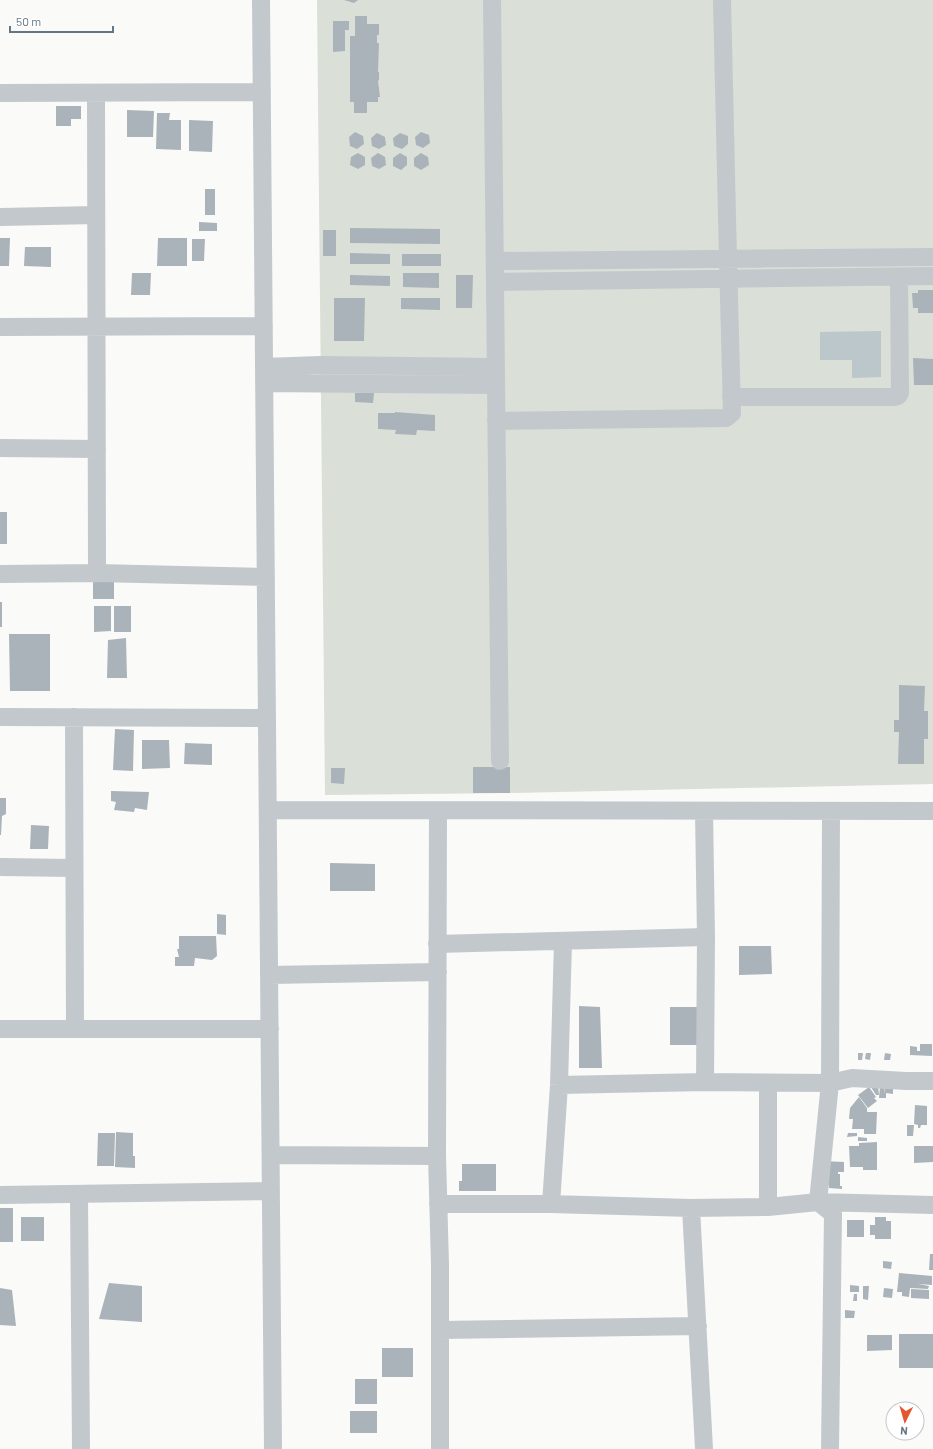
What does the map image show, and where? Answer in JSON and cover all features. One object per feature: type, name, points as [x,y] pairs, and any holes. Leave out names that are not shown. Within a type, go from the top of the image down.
[{"type":"street","points":[[261,0],[273,1449]]},
{"type":"street","points":[[492,0],[500,761]]},
{"type":"street","points":[[496,421],[726,418],[732,413],[722,0]]},
{"type":"street","points":[[96,92],[97,573]]},
{"type":"street","points":[[0,93],[262,92]]},
{"type":"street","points":[[0,216],[96,215]]},
{"type":"street","points":[[495,262],[933,257]]},
{"type":"street","points":[[495,282],[933,276]]},
{"type":"street","points":[[731,397],[898,396],[900,393],[899,277]]},
{"type":"street","points":[[0,327],[264,326]]},
{"type":"street","points":[[264,375],[320,365],[495,376]]},
{"type":"street","points":[[0,448],[97,449]]},
{"type":"street","points":[[0,574],[97,573],[266,577]]},
{"type":"street","points":[[0,717],[267,718]]},
{"type":"street","points":[[74,717],[75,1029]]},
{"type":"street","points":[[268,810],[933,811]]},
{"type":"street","points":[[438,810],[437,1156],[440,1330],[440,1449]]},
{"type":"street","points":[[704,811],[706,937],[705,1082]]},
{"type":"street","points":[[818,1202],[830,1083],[831,811]]},
{"type":"street","points":[[0,867],[74,868]]},
{"type":"street","points":[[437,944],[563,942],[706,937]]},
{"type":"street","points":[[551,1204],[559,1085],[563,942]]},
{"type":"street","points":[[269,975],[438,972]]},
{"type":"street","points":[[0,1029],[270,1029]]},
{"type":"street","points":[[559,1085],[705,1082],[830,1083],[852,1078],[933,1081]]},
{"type":"street","points":[[768,1083],[768,1207]]},
{"type":"street","points":[[271,1155],[437,1156]]},
{"type":"street","points":[[0,1196],[271,1191]]},
{"type":"street","points":[[78,1194],[81,1449]]},
{"type":"street","points":[[818,1202],[833,1214],[830,1449]]},
{"type":"street","points":[[438,1204],[551,1204],[691,1208],[768,1207],[818,1202],[933,1205]]},
{"type":"street","points":[[691,1208],[704,1449]]},
{"type":"street","points":[[440,1330],[698,1326]]},
{"type":"shaded area","points":[[317,0],[933,0],[933,784],[513,793],[325,795]]},
{"type":"shaded area","points":[[881,331],[881,377],[852,378],[852,360],[820,360],[820,332]]},
{"type":"building","points":[[344,0],[358,0],[354,3]]},
{"type":"building","points":[[355,16],[367,16],[367,24],[379,24],[377,43],[379,43],[378,81],[380,97],[378,97],[378,102],[367,102],[367,113],[354,113],[354,102],[350,102],[350,36],[355,36]]},
{"type":"building","points":[[333,21],[349,21],[349,30],[345,30],[345,51],[333,52]]},
{"type":"building","points":[[56,106],[81,106],[81,119],[71,119],[71,126],[56,126]]},
{"type":"building","points":[[127,110],[154,111],[153,137],[127,137]]},
{"type":"building","points":[[157,113],[170,113],[169,120],[181,120],[181,150],[156,149]]},
{"type":"building","points":[[189,120],[213,121],[212,152],[189,151]]},
{"type":"building","points":[[355,132],[363,136],[364,144],[357,149],[350,146],[349,137]]},
{"type":"building","points":[[421,132],[429,135],[430,143],[423,148],[416,145],[415,137]]},
{"type":"building","points":[[377,133],[385,137],[386,145],[379,149],[372,146],[371,138]]},
{"type":"building","points":[[400,133],[408,136],[408,144],[402,149],[394,146],[393,138]]},
{"type":"building","points":[[358,153],[365,157],[365,165],[358,169],[350,165],[351,157]]},
{"type":"building","points":[[378,153],[385,157],[386,165],[379,169],[372,166],[371,158]]},
{"type":"building","points":[[400,153],[407,157],[407,165],[401,170],[393,166],[393,158]]},
{"type":"building","points":[[421,153],[428,157],[429,165],[421,170],[414,166],[414,158]]},
{"type":"building","points":[[205,189],[215,189],[215,215],[205,215]]},
{"type":"building","points":[[199,222],[217,223],[217,231],[199,231]]},
{"type":"building","points":[[350,228],[440,229],[440,244],[350,243]]},
{"type":"building","points":[[323,230],[336,230],[336,256],[323,256]]},
{"type":"building","points":[[0,238],[10,238],[9,266],[0,266]]},
{"type":"building","points":[[158,238],[187,238],[187,266],[157,266]]},
{"type":"building","points":[[192,239],[205,239],[204,261],[192,261]]},
{"type":"building","points":[[25,247],[51,247],[51,267],[24,266]]},
{"type":"building","points":[[350,253],[390,254],[390,264],[350,264]]},
{"type":"building","points":[[402,254],[441,254],[441,266],[402,266]]},
{"type":"building","points":[[132,273],[151,273],[150,295],[131,295]]},
{"type":"building","points":[[403,273],[439,273],[439,288],[403,287]]},
{"type":"building","points":[[350,275],[390,276],[390,286],[350,285]]},
{"type":"building","points":[[456,275],[473,275],[472,308],[456,308]]},
{"type":"building","points":[[918,290],[933,290],[933,313],[918,313],[918,308],[913,308],[912,293],[918,293]]},
{"type":"building","points":[[334,298],[365,298],[364,341],[334,341]]},
{"type":"building","points":[[401,298],[440,298],[440,310],[401,309]]},
{"type":"building","points":[[913,358],[933,359],[933,385],[914,385]]},
{"type":"building","points":[[355,393],[374,393],[373,403],[355,402]]},
{"type":"building","points":[[395,412],[435,415],[435,431],[417,430],[416,435],[395,434],[396,430],[378,429],[378,413]]},
{"type":"building","points":[[0,512],[7,512],[7,544],[0,544]]},
{"type":"building","points":[[93,580],[114,580],[114,599],[93,599]]},
{"type":"building","points":[[0,602],[2,602],[2,627],[0,627]]},
{"type":"building","points":[[94,606],[111,606],[111,631],[94,632]]},
{"type":"building","points":[[114,606],[131,606],[131,632],[114,632]]},
{"type":"building","points":[[9,634],[50,634],[50,691],[10,691]]},
{"type":"building","points":[[126,638],[127,678],[107,678],[108,640]]},
{"type":"building","points":[[899,685],[925,686],[924,711],[928,711],[928,739],[924,739],[924,764],[898,764],[899,732],[894,732],[894,720],[899,720]]},
{"type":"building","points":[[115,729],[134,730],[133,771],[113,770]]},
{"type":"building","points":[[142,740],[169,740],[170,768],[142,769]]},
{"type":"building","points":[[185,743],[212,744],[212,765],[184,764]]},
{"type":"building","points":[[473,767],[510,767],[510,793],[473,793]]},
{"type":"building","points":[[331,768],[345,768],[344,784],[331,783]]},
{"type":"building","points":[[111,791],[149,792],[147,810],[135,808],[134,812],[114,810],[116,802],[111,801]]},
{"type":"building","points":[[0,798],[6,798],[6,814],[2,816],[1,835],[0,835]]},
{"type":"building","points":[[31,825],[49,826],[48,849],[30,849]]},
{"type":"building","points":[[330,863],[375,864],[375,891],[330,891]]},
{"type":"building","points":[[217,914],[226,915],[226,935],[217,934]]},
{"type":"building","points":[[179,936],[216,936],[217,956],[212,960],[195,958],[194,966],[175,966],[175,957],[179,957],[177,949],[179,949]]},
{"type":"building","points":[[739,946],[771,946],[772,974],[739,975]]},
{"type":"building","points":[[579,1006],[600,1007],[602,1068],[579,1068]]},
{"type":"building","points":[[670,1007],[698,1007],[697,1045],[670,1045]]},
{"type":"building","points":[[920,1044],[932,1044],[932,1056],[910,1055],[910,1046],[917,1047],[917,1051],[920,1051]]},
{"type":"building","points":[[858,1053],[863,1053],[862,1060],[858,1060]]},
{"type":"building","points":[[866,1053],[871,1053],[870,1060],[865,1059]]},
{"type":"building","points":[[885,1053],[891,1054],[890,1060],[884,1060]]},
{"type":"building","points":[[885,1085],[893,1085],[893,1094],[886,1093],[886,1098],[879,1098],[880,1086],[884,1086],[884,1094]]},
{"type":"building","points":[[878,1086],[879,1095],[876,1095],[871,1087]]},
{"type":"building","points":[[869,1087],[877,1101],[868,1108],[858,1095]]},
{"type":"building","points":[[859,1097],[867,1108],[867,1112],[877,1112],[876,1134],[864,1134],[864,1129],[852,1129],[853,1119],[849,1119],[850,1108]]},
{"type":"building","points":[[915,1105],[927,1106],[927,1125],[921,1125],[920,1128],[918,1128],[918,1125],[914,1124]]},
{"type":"building","points":[[907,1125],[914,1125],[913,1136],[907,1136]]},
{"type":"building","points":[[116,1132],[133,1133],[133,1156],[135,1156],[135,1168],[115,1167]]},
{"type":"building","points":[[98,1133],[115,1133],[114,1166],[97,1166]]},
{"type":"building","points":[[848,1133],[857,1133],[857,1136],[847,1137]]},
{"type":"building","points":[[858,1137],[867,1138],[867,1141],[858,1141]]},
{"type":"building","points":[[877,1142],[877,1170],[863,1170],[863,1167],[850,1167],[849,1146],[859,1146],[859,1143]]},
{"type":"building","points":[[914,1146],[933,1146],[933,1162],[914,1163]]},
{"type":"building","points":[[823,1161],[844,1162],[844,1172],[838,1172],[838,1174],[840,1174],[840,1186],[842,1186],[842,1189],[829,1188],[829,1185],[822,1185]]},
{"type":"building","points":[[462,1164],[496,1164],[496,1191],[459,1191],[459,1181],[462,1181]]},
{"type":"building","points":[[0,1208],[13,1208],[13,1242],[0,1242]]},
{"type":"building","points":[[21,1217],[44,1217],[44,1241],[21,1241]]},
{"type":"building","points":[[875,1217],[886,1217],[886,1221],[891,1221],[891,1239],[875,1239],[875,1235],[870,1235],[870,1225],[875,1225]]},
{"type":"building","points":[[847,1220],[864,1220],[864,1237],[847,1237]]},
{"type":"building","points":[[930,1254],[933,1254],[933,1270],[929,1270]]},
{"type":"building","points":[[883,1261],[892,1262],[891,1269],[883,1268]]},
{"type":"building","points":[[899,1273],[932,1276],[932,1285],[918,1284],[929,1286],[928,1289],[910,1288],[909,1297],[902,1296],[902,1292],[897,1292]]},
{"type":"building","points":[[109,1283],[142,1286],[142,1322],[99,1319]]},
{"type":"building","points":[[850,1285],[859,1286],[859,1292],[850,1292]]},
{"type":"building","points":[[863,1286],[869,1286],[868,1300],[863,1299]]},
{"type":"building","points":[[0,1288],[12,1290],[16,1326],[0,1325]]},
{"type":"building","points":[[884,1288],[893,1289],[892,1298],[883,1297]]},
{"type":"building","points":[[911,1289],[929,1290],[929,1299],[911,1298]]},
{"type":"building","points":[[854,1294],[857,1294],[857,1301],[853,1301]]},
{"type":"building","points":[[845,1310],[855,1311],[854,1318],[845,1318]]},
{"type":"building","points":[[899,1334],[933,1334],[933,1368],[899,1368]]},
{"type":"building","points":[[867,1335],[892,1335],[892,1350],[867,1351]]},
{"type":"building","points":[[382,1348],[413,1348],[413,1377],[382,1377]]},
{"type":"building","points":[[355,1379],[377,1379],[377,1404],[355,1404]]},
{"type":"building","points":[[350,1411],[377,1411],[377,1433],[350,1433]]}]
